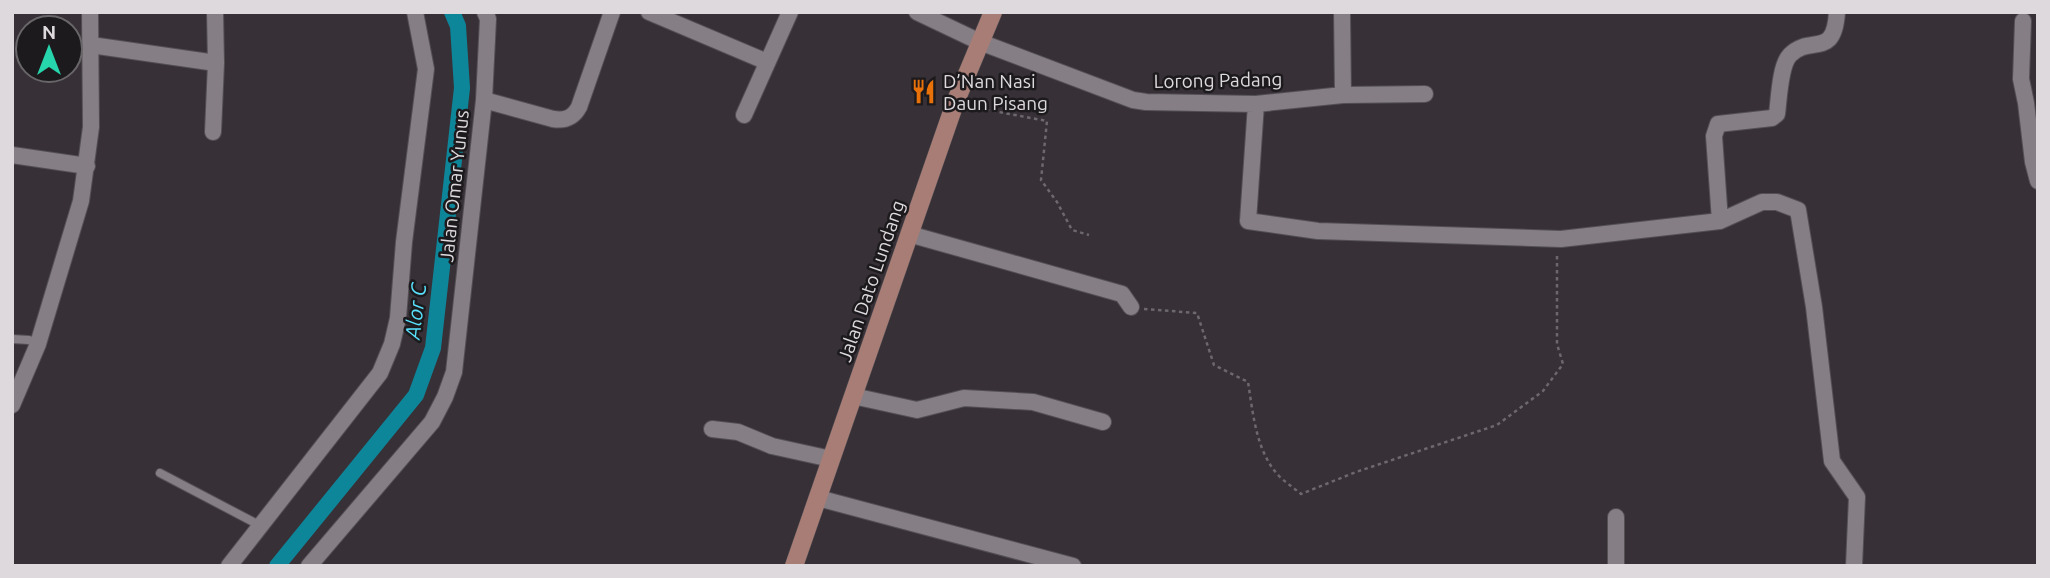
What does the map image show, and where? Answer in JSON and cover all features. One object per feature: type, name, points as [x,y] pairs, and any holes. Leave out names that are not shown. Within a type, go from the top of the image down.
[{"type":"main road","name":"Jalan Dato Lundang","points":[[794,566],[955,103],[993,12]]},
{"type":"street","points":[[12,405],[38,344],[80,201],[87,166],[91,127],[90,12]]},
{"type":"street","points":[[213,132],[215,12]]},
{"type":"street","points":[[229,566],[380,373],[392,344],[398,318],[404,242],[426,69],[415,12]]},
{"type":"street","name":"Jalan Omar Yunus","points":[[309,566],[432,422],[446,397],[454,372],[484,100],[488,19],[485,12]]},
{"type":"street","points":[[484,100],[552,119],[562,120],[572,116],[579,107],[612,12]]},
{"type":"street","points":[[649,12],[767,62]]},
{"type":"street","points":[[744,115],[790,12]]},
{"type":"street","name":"Lorong Padang","points":[[918,12],[981,42],[1133,100],[1160,103],[1256,104],[1343,95],[1425,93]]},
{"type":"street","points":[[1342,12],[1343,95]]},
{"type":"street","points":[[1720,221],[1714,136],[1718,124],[1772,118],[1777,114],[1784,65],[1790,55],[1799,49],[1824,43],[1830,38],[1835,30],[1837,12]]},
{"type":"street","points":[[2023,21],[2021,79],[2028,115],[2032,162],[2038,181]]},
{"type":"street","points":[[91,45],[216,63]]},
{"type":"street","points":[[1256,104],[1248,221],[1318,231],[1557,239],[1720,221],[1762,202],[1777,202],[1798,210],[1814,307],[1832,461],[1857,497],[1854,566]]},
{"type":"street","points":[[12,155],[87,166]]},
{"type":"street","points":[[909,234],[1004,259],[1122,295],[1131,307]]},
{"type":"street","points":[[853,396],[917,410],[964,398],[1033,402],[1103,422]]},
{"type":"street","points":[[712,429],[737,432],[772,446],[831,459]]},
{"type":"street","points":[[818,498],[1073,566]]},
{"type":"street","points":[[1616,517],[1616,566]]},
{"type":"lane","points":[[12,339],[29,340],[38,344]]},
{"type":"lane","points":[[160,473],[261,526]]},
{"type":"path","points":[[955,103],[1047,121],[1041,180],[1072,230],[1088,235]]},
{"type":"path","points":[[1131,307],[1197,313],[1214,365],[1248,382],[1256,431],[1266,456],[1278,475],[1301,494],[1356,472],[1497,425],[1543,391],[1563,364],[1557,344],[1557,239]]},
{"type":"waterway","name":"Alor C","points":[[277,566],[416,395],[433,348],[462,88],[458,26],[452,12]]},
{"type":"place","name":"D’Nan Nasi Daun Pisang","points":[[923,92]]}]
